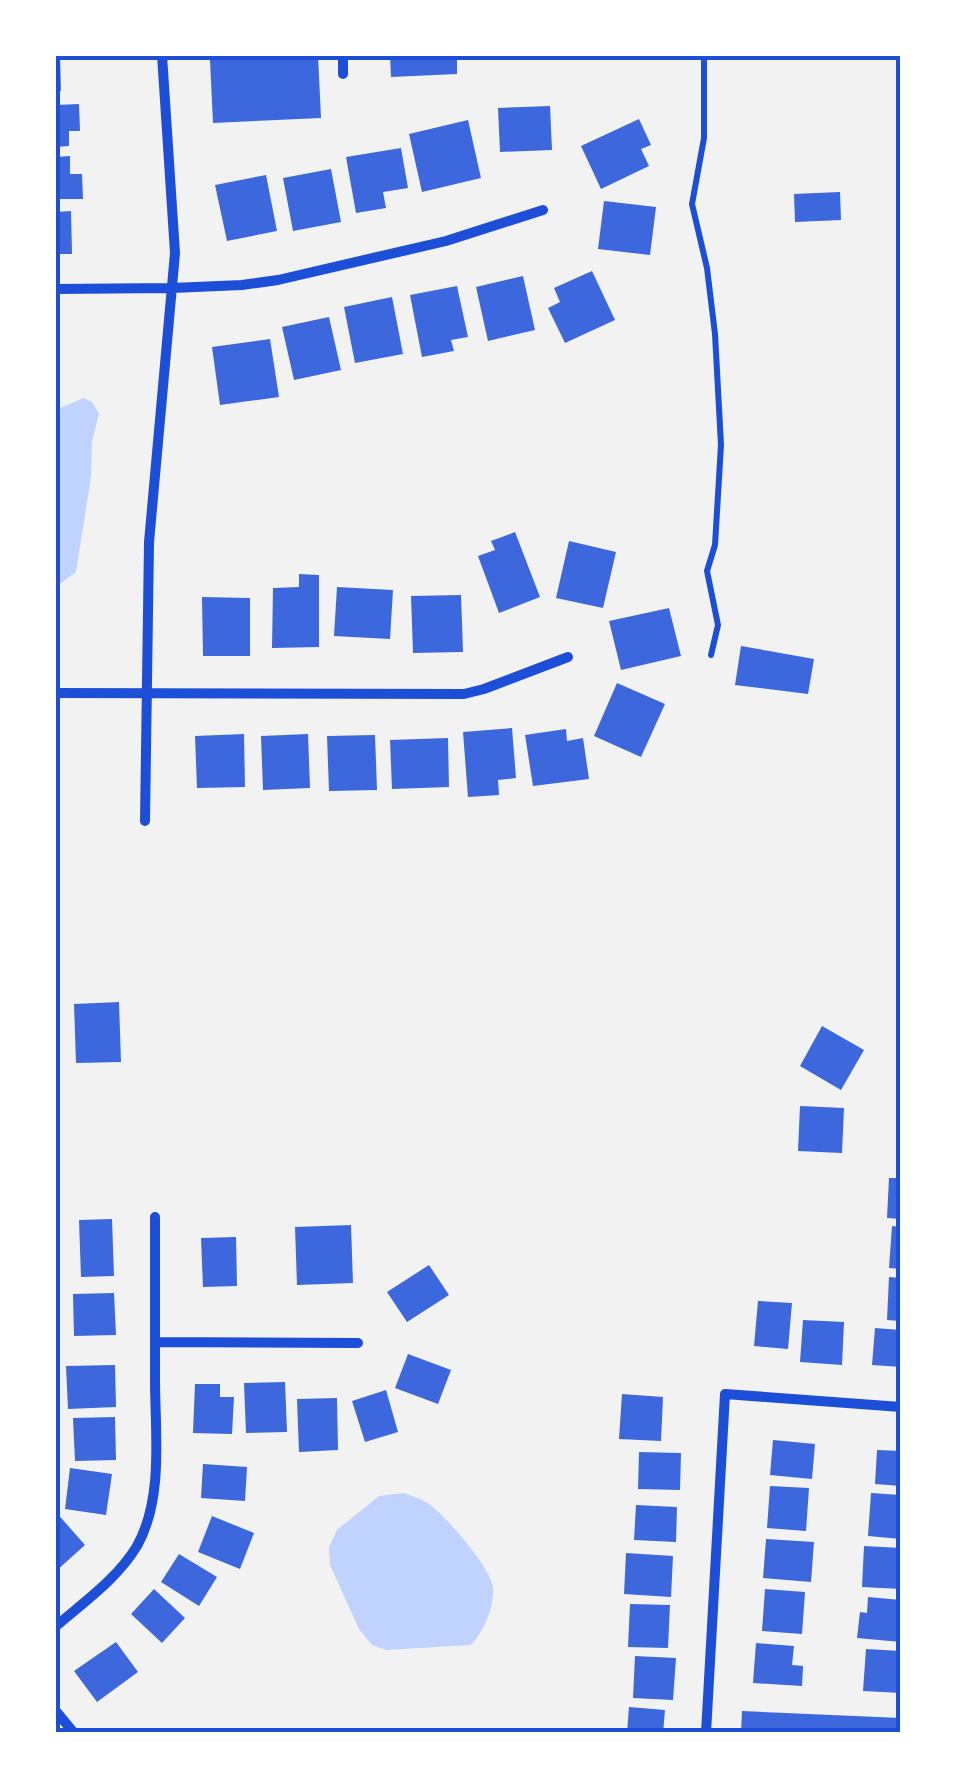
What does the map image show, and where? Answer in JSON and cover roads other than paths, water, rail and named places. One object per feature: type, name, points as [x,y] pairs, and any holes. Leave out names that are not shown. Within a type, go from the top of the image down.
[{"type":"street","points":[[146,820],[152,492],[175,253],[162,55]]},
{"type":"street","points":[[343,55],[343,74]]},
{"type":"street","points":[[55,289],[242,286],[446,242],[543,210]]},
{"type":"street","points":[[55,694],[464,694],[568,656]]},
{"type":"street","points":[[55,1627],[125,1562],[147,1522],[154,1482],[155,1217]]},
{"type":"street","points":[[155,1342],[358,1344]]},
{"type":"street","points":[[706,1733],[725,1394],[901,1407]]},
{"type":"street","points":[[55,1710],[74,1733]]},
{"type":"lane","points":[[704,55],[704,138],[692,204],[707,268],[715,334],[721,445],[715,546],[707,571],[718,626],[711,655]]},
{"type":"water","points":[[84,398],[92,402],[99,414],[92,441],[91,477],[76,572],[55,586],[55,410]]},
{"type":"water","points":[[404,1493],[426,1502],[443,1517],[476,1555],[491,1580],[490,1611],[471,1645],[386,1650],[372,1645],[359,1629],[330,1565],[329,1547],[337,1530],[379,1496]]}]
